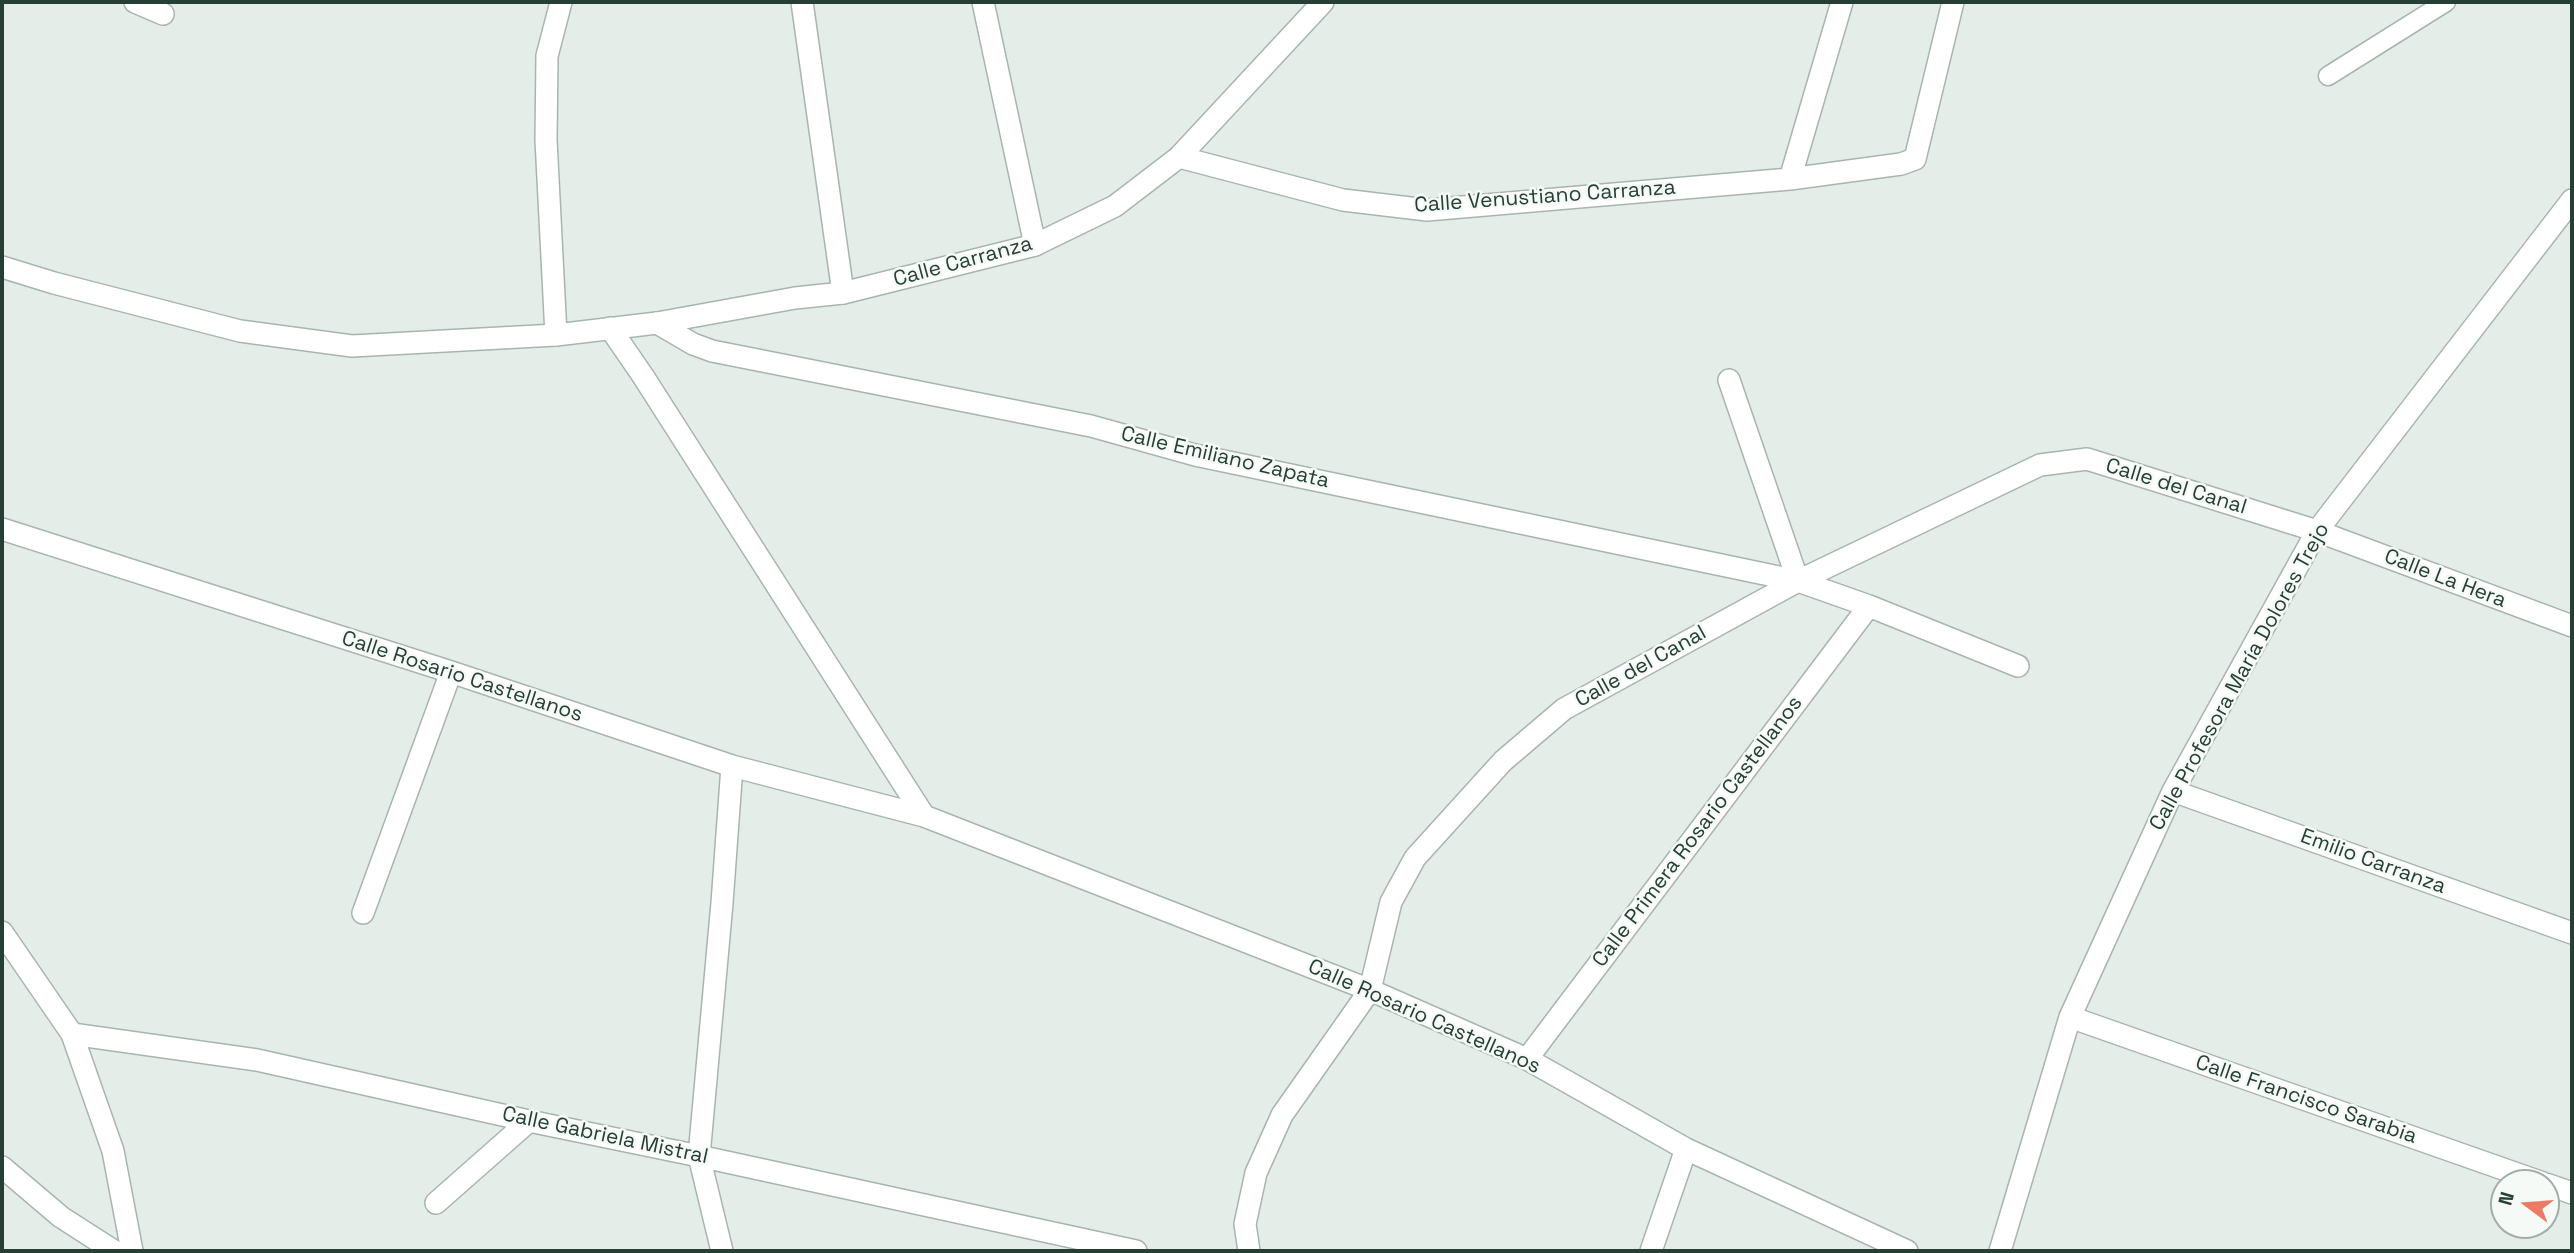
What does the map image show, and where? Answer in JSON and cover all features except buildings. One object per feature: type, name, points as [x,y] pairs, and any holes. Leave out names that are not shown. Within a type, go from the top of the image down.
[{"type":"street","points":[[135,2],[163,14]]},
{"type":"street","points":[[556,335],[546,140],[547,56],[561,2]]},
{"type":"street","points":[[802,2],[843,293]]},
{"type":"street","points":[[983,2],[1035,245]]},
{"type":"street","name":"Calle Carranza","points":[[2,267],[240,331],[352,346],[556,335],[657,323],[795,298],[843,293],[1035,245],[1115,206],[1179,157],[1323,2]]},
{"type":"street","points":[[1790,179],[1842,2]]},
{"type":"street","name":"Calle Venustiano Carranza","points":[[1179,157],[1343,200],[1427,210],[1790,179],[1901,164],[1915,159],[1953,2]]},
{"type":"street","name":"Calle Profesora María Dolores Trejo","points":[[2000,1251],[2070,1017],[2173,791],[2317,531],[2572,200]]},
{"type":"street","name":"Calle Emiliano Zapata","points":[[657,323],[693,344],[712,351],[1091,426],[1195,455],[1798,581],[2018,666]]},
{"type":"street","points":[[610,328],[924,816]]},
{"type":"street","points":[[1730,380],[1798,581]]},
{"type":"street","name":"Calle del Canal","points":[[1249,1251],[1245,1224],[1256,1173],[1282,1115],[1370,990],[1391,902],[1415,858],[1503,761],[1564,709],[1798,581],[2040,465],[2087,459],[2317,531]]},
{"type":"street","name":"Calle Rosario Castellanos","points":[[2,529],[451,672],[732,766],[924,816],[1370,990],[1527,1059],[1686,1149],[1908,1251]]},
{"type":"street","name":"Calle La Hera","points":[[2317,531],[2572,626]]},
{"type":"street","name":"Calle Primera Rosario Castellanos","points":[[1527,1059],[1868,606]]},
{"type":"street","points":[[363,914],[451,672]]},
{"type":"street","points":[[722,1251],[699,1156],[732,766]]},
{"type":"street","name":"Emilio Carranza","points":[[2173,791],[2572,933]]},
{"type":"street","points":[[2,932],[72,1034],[113,1151],[132,1251]]},
{"type":"street","name":"Calle Francisco Sarabia","points":[[2070,1017],[2501,1169]]},
{"type":"street","name":"Calle Gabriela Mistral","points":[[72,1034],[257,1060],[1136,1251]]},
{"type":"street","points":[[436,1203],[528,1121]]},
{"type":"street","points":[[1651,1251],[1686,1149]]},
{"type":"street","points":[[2,1167],[61,1217],[114,1251]]},
{"type":"lane","points":[[2328,76],[2446,2]]}]
